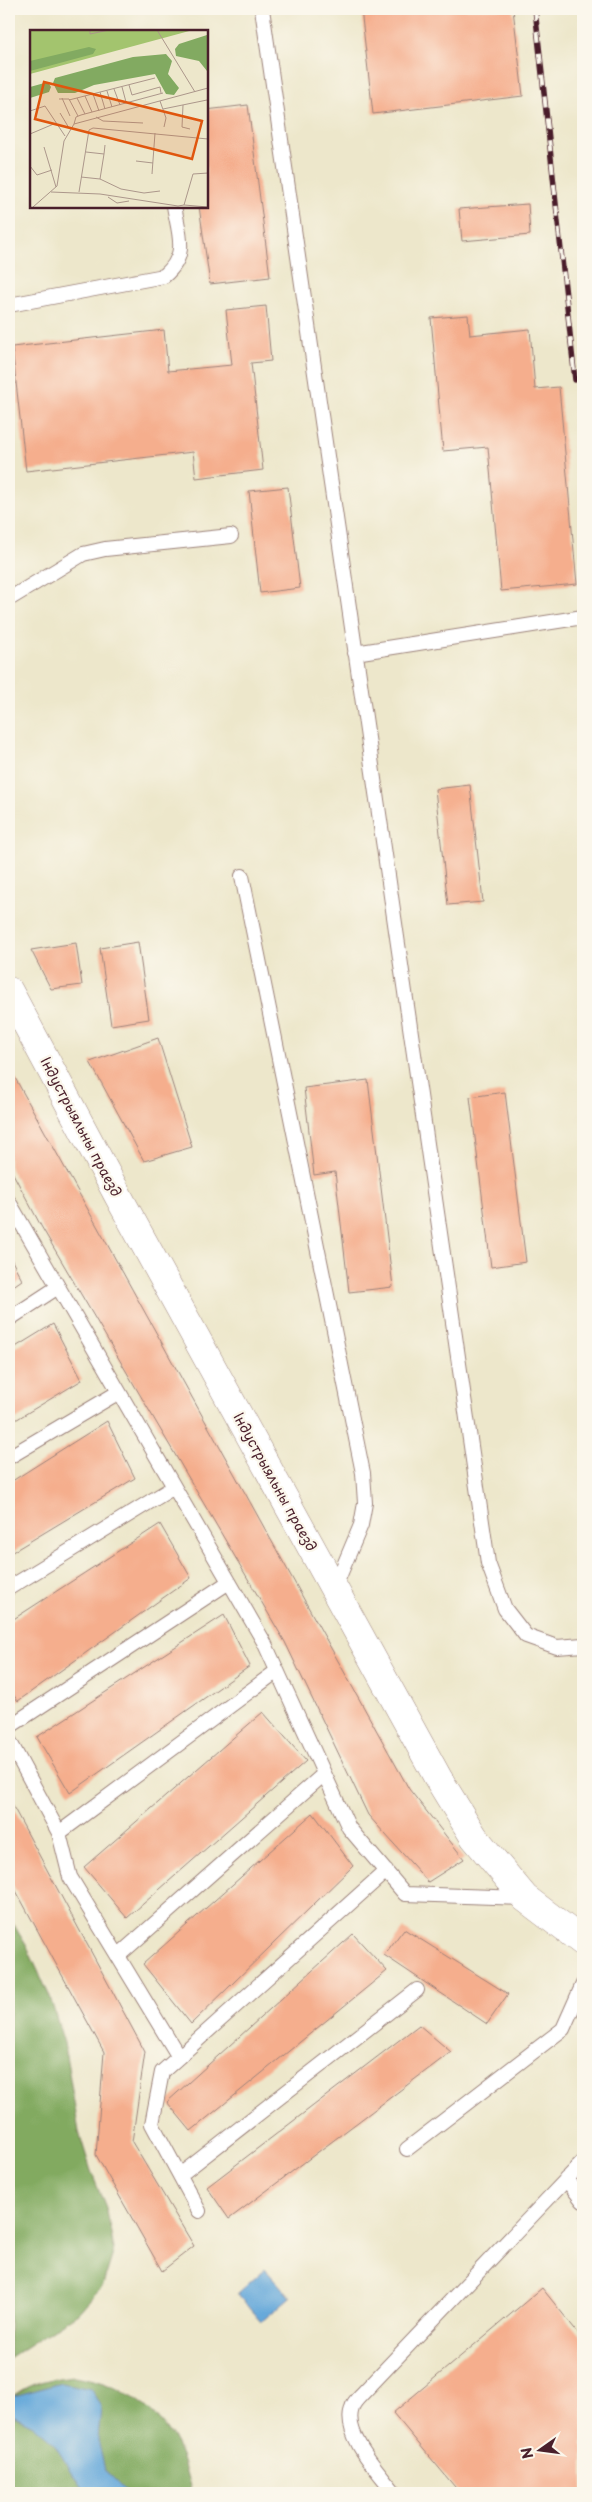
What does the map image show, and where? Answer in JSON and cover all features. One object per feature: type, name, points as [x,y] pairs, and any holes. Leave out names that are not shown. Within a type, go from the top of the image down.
[{"type":"street","name":"Індустрыяльны праезд","points":[[9,990],[438,1778],[474,1837],[524,1898],[583,1942]]},
{"type":"lane","points":[[262,9],[488,1563],[505,1609],[526,1636],[557,1647],[583,1645]]},
{"type":"lane","points":[[9,305],[164,276],[176,266],[181,249],[174,208]]},
{"type":"lane","points":[[9,599],[83,554],[105,549],[232,536]]},
{"type":"lane","points":[[355,653],[583,617]]},
{"type":"lane","points":[[242,876],[363,1472],[365,1504],[361,1525],[334,1590]]},
{"type":"lane","points":[[9,1202],[264,1642],[349,1828],[404,1894],[524,1898]]},
{"type":"lane","points":[[9,1319],[58,1287]]},
{"type":"lane","points":[[9,1457],[119,1392]]},
{"type":"lane","points":[[9,1588],[174,1487]]},
{"type":"lane","points":[[9,1727],[229,1582]]},
{"type":"lane","points":[[59,1833],[277,1671]]},
{"type":"lane","points":[[9,1740],[59,1833],[70,1877],[179,2057]]},
{"type":"lane","points":[[118,1956],[324,1774]]},
{"type":"lane","points":[[199,2211],[152,2124],[162,2072],[386,1871]]},
{"type":"lane","points":[[406,2149],[563,2030],[583,1984]]},
{"type":"lane","points":[[180,2175],[416,1990]]},
{"type":"lane","points":[[395,2493],[359,2445],[351,2427],[352,2408],[361,2395],[583,2162]]},
{"type":"lane","points":[[566,2179],[583,2201]]},
{"type":"green space","points":[[9,1917],[26,1945],[50,1997],[64,2043],[79,2132],[91,2171],[107,2211],[114,2250],[103,2285],[78,2313],[9,2358]]},
{"type":"green space","points":[[74,2376],[89,2379],[119,2390],[132,2397],[156,2416],[178,2448],[192,2493],[17,2493],[9,2479],[9,2399],[24,2389],[40,2382]]},
{"type":"water","points":[[265,2269],[290,2297],[261,2322],[237,2294]]},
{"type":"water","points":[[62,2383],[91,2389],[101,2407],[98,2440],[105,2470],[128,2493],[85,2493],[52,2441],[33,2425],[11,2414],[10,2397]]},
{"type":"building","points":[[361,9],[513,9],[523,96],[373,114]]},
{"type":"building","points":[[248,105],[270,277],[210,284],[199,208],[208,208],[208,110]]},
{"type":"building","points":[[528,204],[530,235],[462,241],[459,209]]},
{"type":"building","points":[[266,306],[271,361],[251,363],[263,470],[196,478],[193,452],[26,471],[12,347],[164,330],[168,371],[232,365],[226,310]]},
{"type":"building","points":[[468,315],[470,335],[530,329],[535,389],[559,387],[577,584],[501,591],[488,447],[443,451],[431,318]]},
{"type":"building","points":[[288,487],[300,588],[260,593],[249,491]]},
{"type":"building","points":[[470,785],[483,902],[448,905],[435,789]]},
{"type":"building","points":[[138,942],[149,1019],[111,1025],[100,948]]},
{"type":"building","points":[[76,943],[82,985],[51,989],[31,950]]},
{"type":"building","points":[[158,1038],[192,1147],[144,1161],[90,1062]]},
{"type":"building","points":[[9,1067],[409,1789],[464,1859],[428,1882],[368,1815],[285,1642],[41,1226],[9,1166]]},
{"type":"building","points":[[368,1080],[393,1287],[349,1292],[335,1172],[314,1175],[304,1088]]},
{"type":"building","points":[[505,1092],[526,1262],[491,1267],[470,1097]]},
{"type":"building","points":[[9,1255],[22,1280],[9,1289]]},
{"type":"building","points":[[53,1324],[82,1380],[9,1424],[9,1351]]},
{"type":"building","points":[[107,1421],[135,1478],[9,1554],[9,1483]]},
{"type":"building","points":[[160,1524],[191,1578],[18,1701],[9,1689],[9,1622]]},
{"type":"building","points":[[224,1615],[250,1666],[70,1793],[37,1737]]},
{"type":"building","points":[[263,1712],[306,1761],[127,1918],[84,1867]]},
{"type":"building","points":[[9,1799],[145,2052],[132,2142],[194,2246],[162,2271],[96,2155],[104,2052],[9,1878]]},
{"type":"building","points":[[313,1813],[353,1866],[191,2024],[143,1964]]},
{"type":"building","points":[[404,1929],[508,1994],[487,2024],[384,1955]]},
{"type":"building","points":[[353,1934],[387,1971],[191,2131],[167,2102]]},
{"type":"building","points":[[419,2025],[451,2052],[229,2219],[207,2187]]},
{"type":"building","points":[[542,2288],[583,2339],[583,2493],[460,2493],[393,2413]]},
{"type":"railway","points":[[535,9],[575,380]]}]
